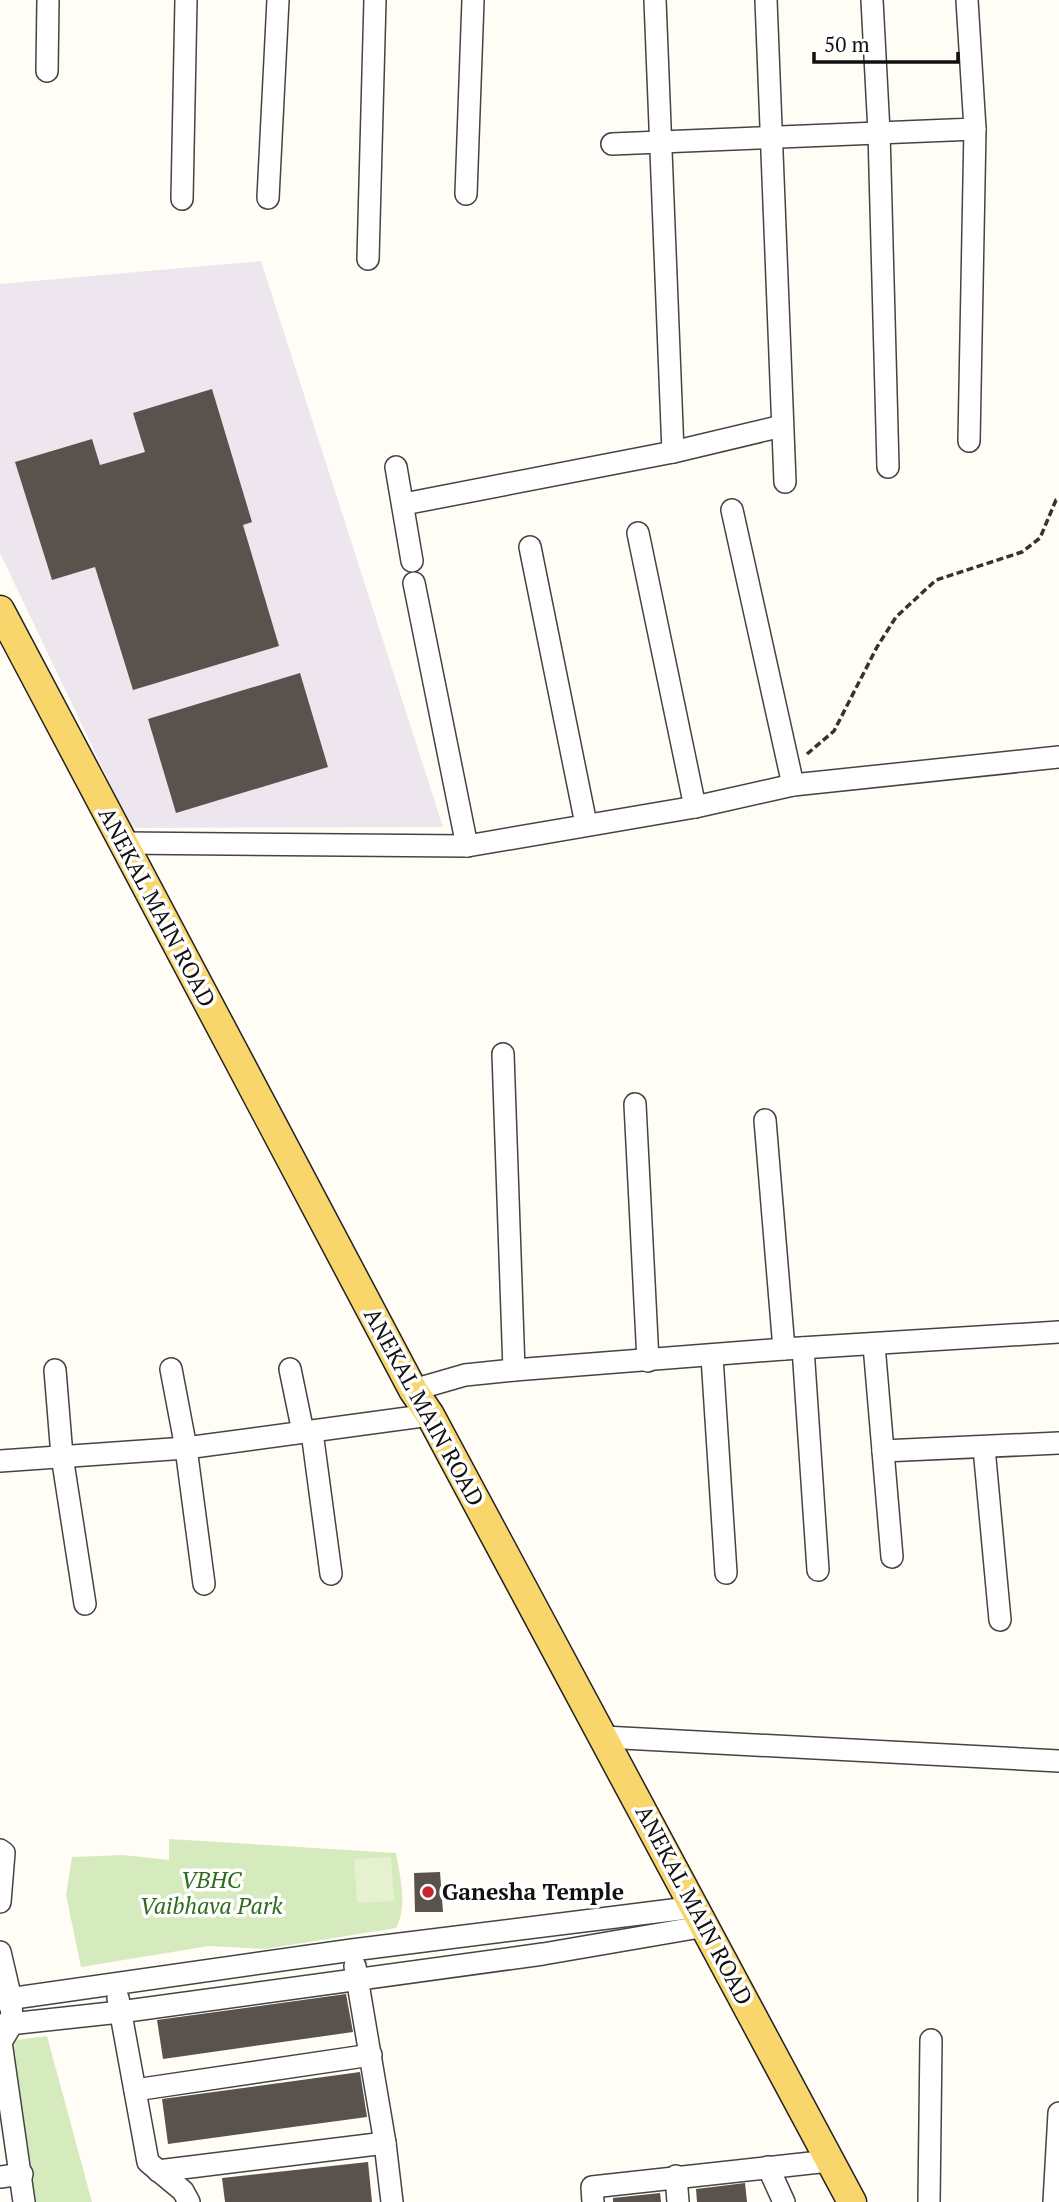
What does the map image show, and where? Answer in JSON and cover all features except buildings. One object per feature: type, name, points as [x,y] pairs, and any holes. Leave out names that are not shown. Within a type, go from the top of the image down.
[{"type":"main road","name":"ANEKAL MAIN ROAD","points":[[0,610],[413,1390],[430,1415],[852,2202]]},
{"type":"street","points":[[47,71],[48,0]]},
{"type":"street","points":[[182,199],[186,0]]},
{"type":"street","points":[[268,198],[278,0]]},
{"type":"street","points":[[369,259],[375,0]]},
{"type":"street","points":[[466,194],[473,0]]},
{"type":"street","points":[[655,0],[673,452]]},
{"type":"street","points":[[766,0],[785,482]]},
{"type":"street","points":[[872,0],[879,132],[888,467]]},
{"type":"street","points":[[967,0],[975,129],[969,441]]},
{"type":"street","points":[[612,144],[975,129]]},
{"type":"street","points":[[404,504],[673,452],[782,426]]},
{"type":"street","points":[[396,467],[412,561]]},
{"type":"street","points":[[732,510],[792,777]]},
{"type":"street","points":[[638,533],[695,807]]},
{"type":"street","points":[[530,547],[586,824]]},
{"type":"street","points":[[414,583],[467,846]]},
{"type":"street","points":[[122,843],[467,846],[695,807],[792,777],[1059,757]]},
{"type":"street","points":[[503,1054],[514,1370]]},
{"type":"street","points":[[635,1104],[648,1361]]},
{"type":"street","points":[[765,1120],[818,1570]]},
{"type":"street","points":[[413,1390],[466,1375],[514,1370],[1059,1332]]},
{"type":"street","points":[[874,1345],[892,1557]]},
{"type":"street","points":[[712,1357],[726,1573]]},
{"type":"street","points":[[171,1369],[186,1448],[204,1584]]},
{"type":"street","points":[[290,1369],[308,1432],[331,1574]]},
{"type":"street","points":[[55,1370],[62,1457],[85,1604]]},
{"type":"street","points":[[0,1461],[186,1448],[430,1415]]},
{"type":"street","points":[[883,1451],[1059,1443]]},
{"type":"street","points":[[984,1448],[1000,1620]]},
{"type":"street","points":[[604,1737],[1059,1761]]},
{"type":"street","points":[[0,1850],[4,1853],[0,1902]]},
{"type":"street","points":[[5,1999],[352,1950],[701,1917]]},
{"type":"street","points":[[6,2025],[543,1954],[701,1917]]},
{"type":"street","points":[[352,1950],[385,2143],[392,2202]]},
{"type":"street","points":[[0,1952],[6,2025],[1,2042],[3,2089],[22,2174],[24,2202]]},
{"type":"street","points":[[116,1983],[148,2162],[186,2198]]},
{"type":"street","points":[[929,2202],[931,2040]]},
{"type":"street","points":[[135,2090],[371,2055]]},
{"type":"street","points":[[1054,2202],[1059,2113]]},
{"type":"street","points":[[158,2171],[385,2143]]},
{"type":"street","points":[[593,2202],[592,2187],[829,2161]]},
{"type":"street","points":[[763,2168],[784,2202]]},
{"type":"street","points":[[0,2177],[22,2174]]},
{"type":"street","points":[[676,2176],[678,2202]]},
{"type":"path","points":[[792,777],[834,731],[877,647],[896,617],[936,580],[1022,552],[1040,538],[1056,500],[1059,500]]},
{"type":"shaded area","points":[[261,261],[443,827],[131,828],[0,553],[0,284]]},
{"type":"green space","name":"VBHC Vaibhava Park","points":[[169,1839],[396,1853],[402,1891],[400,1919],[396,1928],[265,1949],[209,1946],[81,1967],[66,1895],[72,1857],[123,1855],[169,1860]]},
{"type":"green space","points":[[391,1857],[394,1901],[357,1903],[354,1859]]},
{"type":"green space","points":[[47,2036],[92,2202],[21,2202],[1,2042]]},
{"type":"place","name":"Ganesha Temple","points":[[428,1892]]}]
